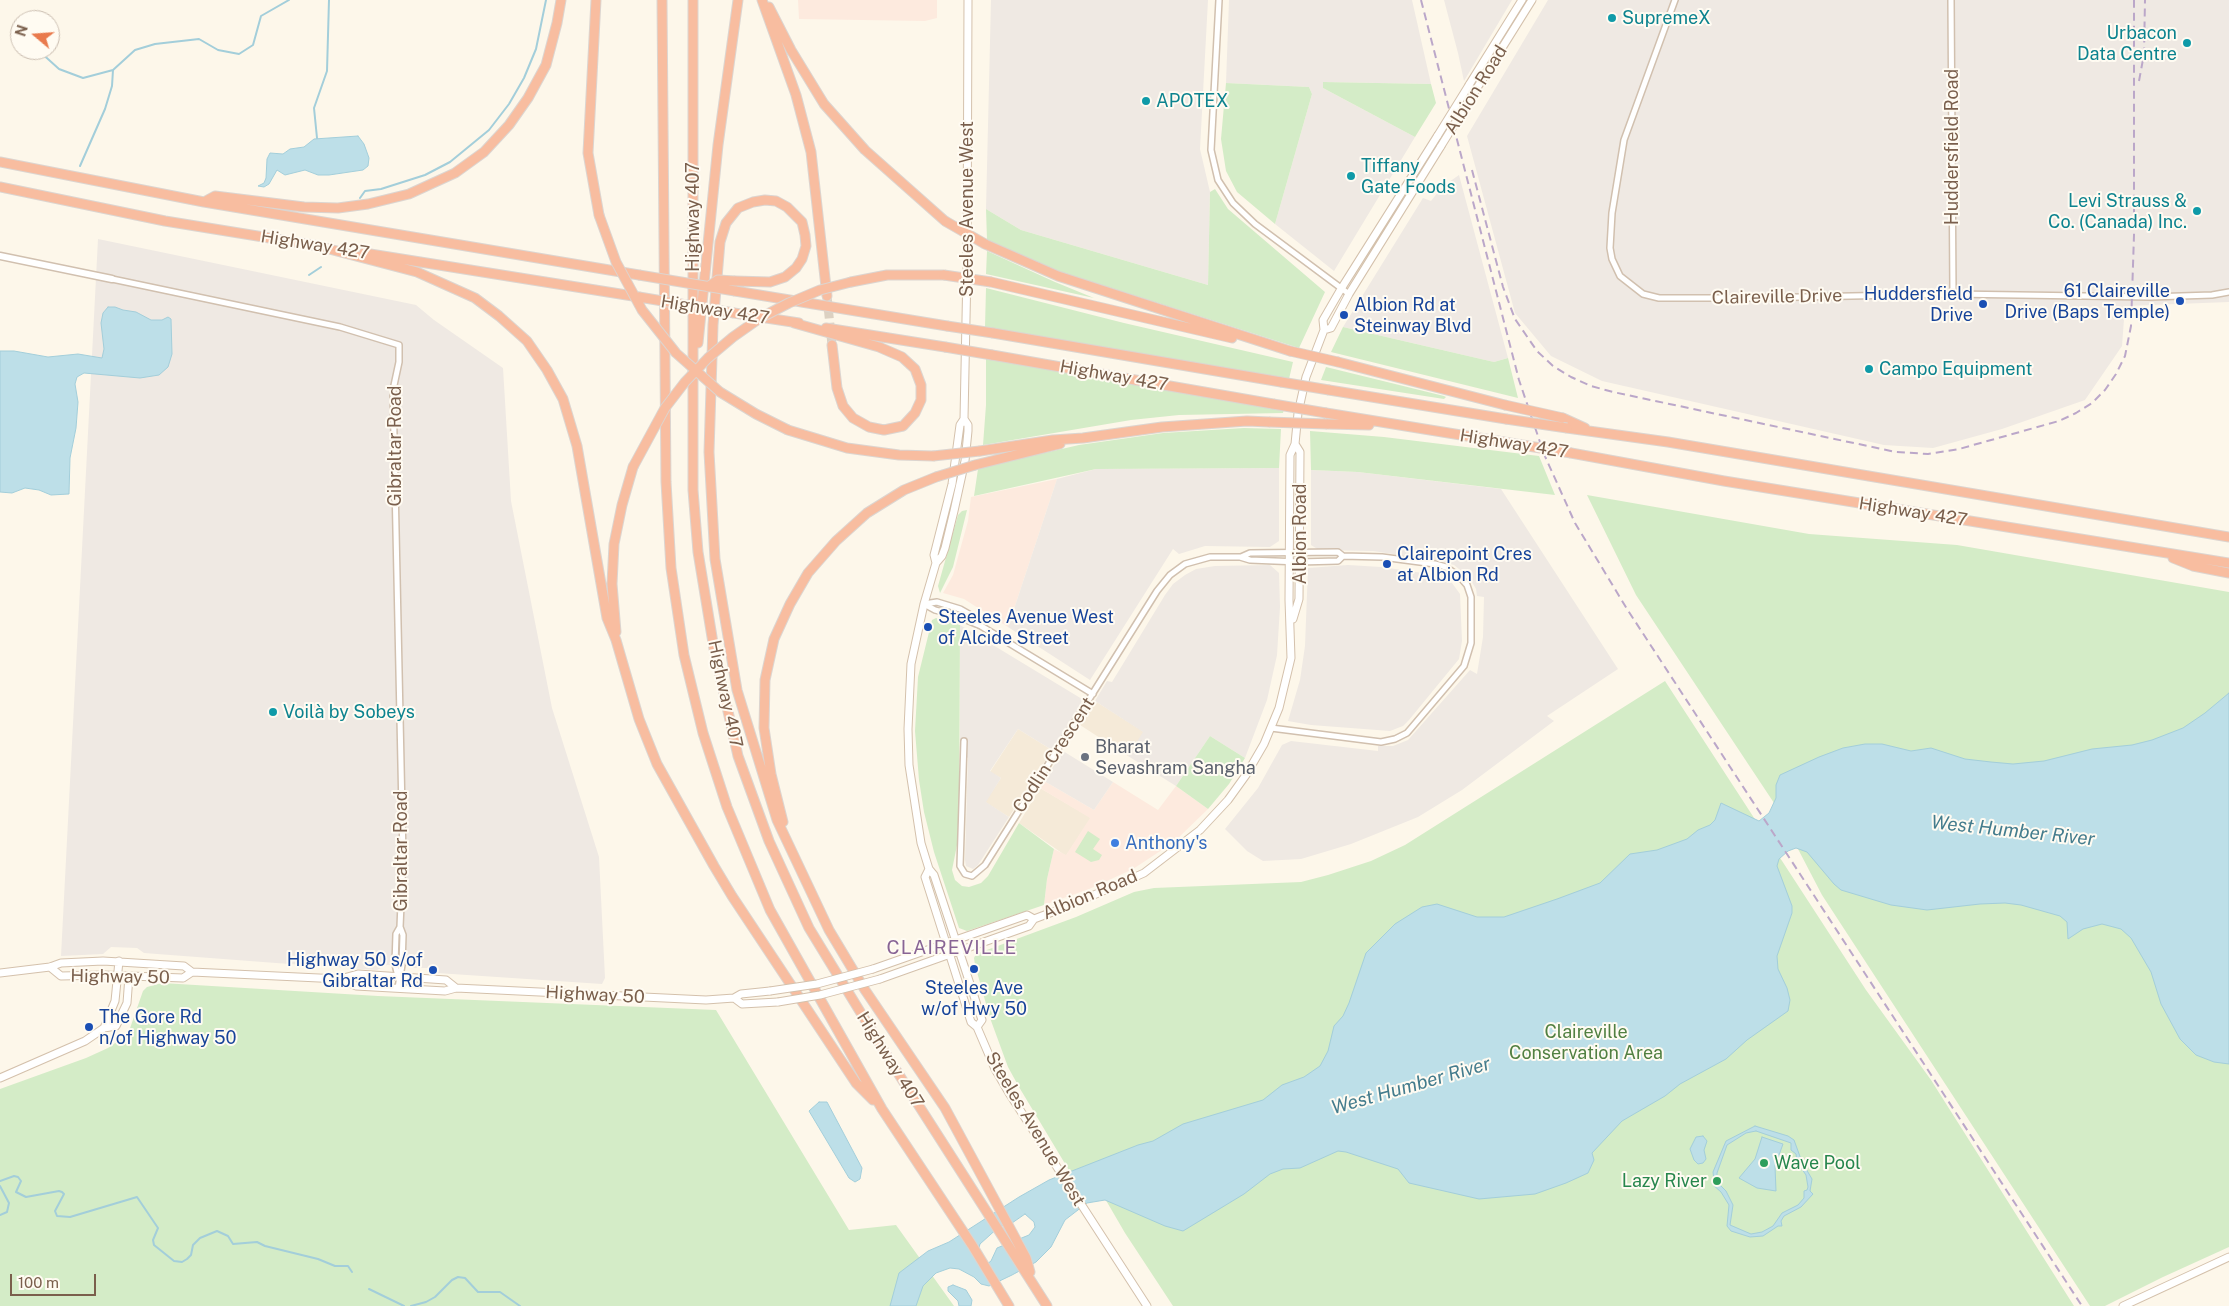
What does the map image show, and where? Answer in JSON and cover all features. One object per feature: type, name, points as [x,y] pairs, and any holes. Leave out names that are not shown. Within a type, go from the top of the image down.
[{"type":"highway","points":[[204,202],[215,196],[304,207],[338,208],[368,204],[409,194],[455,173],[484,152],[510,126],[528,98],[546,65],[561,0]]},
{"type":"highway","points":[[596,0],[588,153],[599,215],[616,262],[642,310],[676,353],[720,392],[756,414],[788,430],[847,448],[899,455],[933,456],[1162,427],[1247,421],[1397,425]]},
{"type":"highway","name":"Highway 407","points":[[662,0],[666,482],[671,568],[684,655],[703,733],[727,807],[770,910],[882,1109],[1009,1306]]},
{"type":"highway","name":"Highway 407","points":[[693,0],[693,490],[698,552],[714,649],[742,766],[769,841],[809,928],[1048,1306]]},
{"type":"highway","points":[[693,396],[718,144],[738,0]]},
{"type":"highway","points":[[763,0],[824,104],[865,150],[945,220],[985,244],[1058,276],[1290,351]]},
{"type":"highway","points":[[763,0],[796,96],[811,152],[826,296]]},
{"type":"highway","name":"Highway 427","points":[[0,162],[204,202],[708,287],[2229,537]]},
{"type":"highway","name":"Highway 427","points":[[0,187],[165,221],[945,347],[1326,413],[1572,453],[1751,486],[2229,563]]},
{"type":"highway","points":[[708,287],[718,280],[770,282],[785,277],[796,268],[802,259],[806,246],[802,222],[787,207],[776,201],[764,200],[753,202],[738,208],[726,223],[720,242],[713,325],[709,452],[715,559],[737,690],[777,820],[829,930],[865,990],[945,1108],[994,1202],[1026,1258],[1034,1285]]},
{"type":"highway","points":[[314,245],[417,272],[475,298],[499,316],[526,342],[547,370],[563,399],[577,446],[607,618],[616,640],[639,719],[657,764],[723,881],[856,1084],[882,1109]]},
{"type":"highway","points":[[616,640],[612,584],[614,544],[622,505],[633,467],[665,408],[685,382],[708,358],[740,332],[789,303],[820,290],[851,282],[887,275],[944,275],[991,282],[1338,362],[1563,418],[1592,431]]},
{"type":"highway","points":[[794,323],[879,347],[902,357],[915,369],[921,385],[921,400],[915,413],[903,426],[884,430],[869,427],[853,418],[843,406],[837,388],[832,345]]},
{"type":"highway","points":[[784,835],[783,817],[771,774],[764,728],[766,680],[778,630],[808,573],[836,541],[867,513],[904,490],[936,477],[975,465],[1083,438]]},
{"type":"highway","points":[[2161,553],[2193,566],[2229,573]]},
{"type":"main road","name":"Steeles Avenue West","points":[[968,0],[967,269],[964,419],[960,425],[952,484],[934,555],[936,562],[924,604],[912,664],[908,729],[913,803],[921,843],[929,869],[934,875],[982,1020],[977,1027]]},
{"type":"main road","name":"Albion Road","points":[[949,954],[1029,926],[1034,919],[1127,882],[1149,870],[1175,851],[1208,822],[1237,788],[1256,758],[1271,728],[1288,675],[1291,658],[1290,455],[1295,444],[1298,413],[1306,377],[1324,330],[1324,320],[1341,288],[1522,0]]},
{"type":"main road","name":"Albion Road","points":[[1324,330],[1331,328],[1349,294],[1532,0]]},
{"type":"main road","name":"Albion Road","points":[[1291,624],[1299,599],[1300,452],[1295,444]]},
{"type":"main road","name":"Steeles Avenue West","points":[[929,869],[925,877],[971,1022],[977,1027],[1002,1082],[1146,1306]]},
{"type":"main road","name":"Albion Road","points":[[956,940],[1027,915],[1034,919]]},
{"type":"main road","name":"Highway 50","points":[[340,979],[356,986],[445,991],[456,988],[706,1000],[734,998],[741,994],[770,992],[826,982],[873,969],[956,940]]},
{"type":"main road","name":"Highway 50","points":[[734,998],[742,1004],[778,1002],[820,995],[880,979],[949,954]]},
{"type":"main road","name":"Highway 50","points":[[0,973],[50,967],[61,963],[119,961],[184,966],[192,972],[340,979],[358,974],[446,980],[456,988]]},
{"type":"main road","points":[[104,1028],[115,1001],[119,961]]},
{"type":"main road","name":"Highway 50","points":[[50,967],[61,976],[118,975],[183,978],[192,972]]},
{"type":"main road","points":[[0,1078],[85,1041],[104,1028],[116,1026],[123,1014],[128,997],[129,976]]},
{"type":"main road","points":[[2122,1306],[2229,1257]]},
{"type":"street","points":[[1219,0],[1211,150],[1218,180],[1233,203],[1255,224],[1349,294]]},
{"type":"street","name":"Claireville Drive","points":[[1675,0],[1624,140],[1612,213],[1610,248],[1612,259],[1620,276],[1643,294],[1659,298],[1952,294],[2150,297],[2212,295],[2229,292]]},
{"type":"street","name":"Huddersfield Road","points":[[1951,0],[1952,294]]},
{"type":"street","name":"Gibraltar Road","points":[[0,256],[340,327],[399,345],[399,362],[393,390],[403,858],[400,926],[396,934],[395,964],[398,988]]},
{"type":"street","name":"Codlin Crescent","points":[[964,741],[960,866],[964,874],[972,876],[985,865],[1157,591],[1170,575],[1185,564],[1200,559],[1240,557],[1250,553],[1338,552],[1343,556],[1338,560],[1299,562],[1250,560],[1240,557]]},
{"type":"street","points":[[1271,728],[1372,741],[1395,740],[1412,728],[1464,666],[1471,644],[1471,597],[1467,585],[1460,576],[1446,567],[1435,564],[1382,557],[1343,556]]},
{"type":"street","points":[[924,604],[937,602],[960,609],[974,617],[981,626],[1093,694]]},
{"type":"shaded area","points":[[798,0],[937,0],[937,18],[925,21],[799,19]]},
{"type":"shaded area","points":[[991,0],[1208,0],[1200,149],[1210,192],[1208,285],[1021,230],[986,209]]},
{"type":"shaded area","points":[[1229,0],[1412,0],[1431,84],[1323,82],[1323,88],[1415,137],[1334,271],[1275,224],[1312,94],[1309,87],[1226,83]]},
{"type":"shaded area","points":[[1444,0],[1512,0],[1464,81],[1458,53]]},
{"type":"shaded area","points":[[1548,0],[2229,0],[2229,302],[2125,306],[2122,346],[2085,400],[2002,429],[1933,448],[1884,445],[1602,381],[1551,356],[1515,313],[1467,136]]},
{"type":"shaded area","points":[[1459,175],[1508,358],[1494,362],[1343,327],[1423,198],[1431,201],[1442,187]]},
{"type":"shaded area","points":[[98,239],[416,305],[434,320],[503,368],[511,501],[552,708],[599,857],[605,978],[602,984],[437,973],[437,968],[414,968],[411,966],[387,965],[377,970],[144,953],[137,948],[111,947],[103,954],[61,956]]},
{"type":"shaded area","points":[[1279,468],[1279,541],[1270,547],[1205,546],[1179,554],[1173,549],[1090,680],[1008,627],[1057,479],[1096,469]]},
{"type":"shaded area","points":[[1311,470],[1358,472],[1501,489],[1618,669],[1547,716],[1554,721],[1462,790],[1418,817],[1351,844],[1301,859],[1263,861],[1247,851],[1225,829],[1258,788],[1282,745],[1291,741],[1378,751],[1378,746],[1393,746],[1408,740],[1470,670],[1477,674],[1483,637],[1484,597],[1477,596],[1476,589],[1469,577],[1454,565],[1440,561],[1373,551],[1319,550],[1311,545]]},
{"type":"shaded area","points":[[1057,479],[1008,627],[964,599],[943,593],[953,575],[968,521],[971,497]]},
{"type":"shaded area","points":[[1270,565],[1279,573],[1280,607],[1277,655],[1267,700],[1245,758],[1210,736],[1176,786],[1128,756],[1143,732],[1095,701],[1107,681],[1112,682],[1173,584],[1196,569],[1215,566]]},
{"type":"shaded area","points":[[1348,565],[1381,567],[1437,575],[1452,583],[1460,594],[1462,641],[1459,659],[1409,720],[1403,726],[1390,731],[1311,725],[1288,721],[1300,680],[1305,646],[1308,568]]},
{"type":"shaded area","points":[[960,625],[1082,699],[1080,707],[1052,750],[1018,729],[990,771],[1001,778],[986,802],[1009,817],[978,865],[973,869],[966,866],[965,860],[968,758],[960,752]]},
{"type":"shaded area","points":[[1095,701],[1144,732],[1128,756],[1080,725]]},
{"type":"shaded area","points":[[1018,729],[1052,750],[1009,817],[985,802],[1001,778],[990,772]]},
{"type":"shaded area","points":[[1063,751],[1113,782],[1094,810],[1044,781]]},
{"type":"shaded area","points":[[1044,781],[1094,810],[1113,782],[1158,810],[1176,786],[1208,809],[1174,842],[1133,869],[1089,889],[1044,905],[1047,879],[1054,849],[1066,855],[1090,818],[1040,788]]},
{"type":"shaded area","points":[[1040,788],[1091,818],[1066,856],[1019,823]]},
{"type":"green space","points":[[1323,82],[1431,84],[1436,103],[1415,137],[1323,88]]},
{"type":"green space","points":[[1226,83],[1309,87],[1312,94],[1275,224],[1237,192],[1226,171],[1221,139]]},
{"type":"green space","points":[[1215,189],[1228,209],[1325,292],[1299,348],[1058,271],[987,240],[986,209],[1021,230],[1208,285],[1210,192]]},
{"type":"green space","points":[[987,251],[1055,282],[1094,298],[986,274]]},
{"type":"green space","points":[[986,288],[1124,323],[1293,362],[1289,379],[985,327]]},
{"type":"green space","points":[[1343,327],[1494,362],[1508,358],[1518,398],[1331,352]]},
{"type":"green space","points":[[986,358],[1284,409],[1283,413],[1179,415],[1131,420],[983,445],[986,405]]},
{"type":"green space","points":[[1326,367],[1446,397],[1444,399],[1321,380]]},
{"type":"green space","points":[[1244,428],[1281,429],[1279,468],[1096,469],[974,496],[978,469],[992,465],[1079,445],[1163,433]]},
{"type":"green space","points":[[1310,431],[1384,437],[1539,456],[1555,495],[1358,472],[1311,470]]},
{"type":"green space","points":[[1587,495],[1809,534],[1957,545],[2229,592],[2229,1247],[2105,1306],[2090,1306],[1822,895],[1774,803],[1636,595]]},
{"type":"green space","points":[[967,510],[953,567],[940,593],[938,586],[958,515],[962,511]]},
{"type":"green space","points":[[936,618],[960,625],[959,835],[952,870],[955,880],[962,886],[969,887],[981,883],[988,876],[1019,823],[1054,849],[1047,879],[1044,905],[967,931],[959,928],[934,852],[924,812],[919,780],[915,731],[918,677],[932,620]]},
{"type":"green space","name":"Claireville Conservation Area","points":[[1665,681],[1866,990],[1931,1080],[2074,1306],[1173,1306],[1125,1233],[1086,1166],[1070,1172],[1019,1087],[1008,1067],[990,1018],[975,965],[974,958],[976,954],[1076,917],[1134,892],[1154,888],[1301,882],[1371,861],[1405,845]]},
{"type":"green space","points":[[1210,736],[1245,758],[1229,784],[1208,809],[1176,786]]},
{"type":"green space","points":[[1088,831],[1100,839],[1093,849],[1102,855],[1099,860],[1091,862],[1075,852]]},
{"type":"green space","points":[[162,983],[378,996],[716,1010],[849,1230],[896,1225],[954,1306],[0,1306],[0,1089],[86,1058],[108,1048],[128,1034],[143,991],[147,987]]},
{"type":"water","points":[[358,136],[364,144],[369,158],[368,166],[363,170],[318,175],[305,170],[285,175],[277,170],[269,184],[264,187],[258,186],[264,183],[266,178],[267,159],[270,153],[283,154],[290,149],[304,147],[314,139]]},
{"type":"water","points":[[108,307],[136,312],[151,320],[162,320],[168,317],[171,319],[172,354],[168,367],[159,375],[140,378],[84,373],[77,377],[75,384],[78,402],[76,428],[70,458],[69,494],[51,495],[39,490],[25,488],[12,493],[0,492],[0,351],[14,351],[48,357],[78,354],[102,358],[104,349],[101,323],[103,313]]},
{"type":"water","name":"West Humber River","points":[[2229,693],[2229,1064],[2214,1062],[2196,1055],[2180,1039],[2161,1004],[2151,972],[2131,938],[2121,929],[2102,924],[2083,929],[2068,939],[2067,922],[2060,916],[2021,905],[2005,903],[1980,904],[1927,910],[1891,905],[1841,890],[1807,852],[1796,848],[1788,851],[1779,859],[1777,866],[1792,906],[1792,913],[1777,956],[1778,969],[1787,988],[1790,1000],[1788,1011],[1747,1040],[1726,1059],[1680,1084],[1665,1096],[1622,1121],[1592,1153],[1594,1160],[1588,1173],[1535,1194],[1479,1199],[1409,1183],[1398,1169],[1338,1151],[1300,1168],[1283,1169],[1270,1174],[1244,1194],[1183,1231],[1165,1226],[1105,1200],[1087,1203],[1065,1220],[1051,1247],[1036,1262],[1012,1275],[989,1286],[981,1284],[974,1277],[959,1269],[950,1268],[936,1273],[923,1286],[916,1306],[890,1306],[899,1273],[928,1251],[949,1242],[1049,1180],[1138,1145],[1153,1141],[1183,1124],[1263,1100],[1282,1085],[1304,1077],[1320,1066],[1328,1051],[1334,1026],[1343,1016],[1349,1003],[1366,953],[1395,924],[1422,907],[1437,904],[1477,917],[1504,917],[1600,883],[1630,854],[1657,850],[1687,839],[1698,830],[1710,825],[1715,820],[1721,803],[1759,821],[1769,813],[1776,798],[1776,785],[1780,775],[1843,748],[1865,744],[1882,744],[1911,751],[1931,748],[1965,759],[2013,764],[2044,761],[2092,749],[2132,745],[2152,740],[2183,728]],"holes":[[[1025,1214],[1034,1222],[1035,1227],[1029,1235],[997,1248],[991,1261],[983,1267],[978,1251],[980,1244],[1000,1226],[1012,1223]]]},
{"type":"water","points":[[819,1102],[827,1102],[862,1168],[860,1179],[855,1182],[849,1178],[809,1111]]},
{"type":"water","name":"Lazy River","points":[[1755,1126],[1788,1136],[1794,1140],[1802,1162],[1812,1179],[1810,1191],[1813,1194],[1801,1207],[1784,1216],[1781,1221],[1782,1226],[1778,1226],[1763,1236],[1750,1237],[1731,1231],[1727,1226],[1729,1205],[1721,1192],[1712,1184],[1714,1181],[1713,1172],[1726,1141]],"holes":[[[1756,1131],[1791,1143],[1791,1150],[1796,1154],[1797,1162],[1806,1175],[1808,1187],[1804,1191],[1804,1198],[1798,1205],[1782,1213],[1773,1226],[1762,1232],[1751,1234],[1730,1225],[1733,1205],[1726,1191],[1720,1185],[1721,1182],[1717,1180],[1717,1173],[1727,1145],[1746,1133]]]},
{"type":"water","points":[[1703,1136],[1707,1141],[1704,1150],[1706,1159],[1703,1163],[1698,1164],[1694,1160],[1690,1149],[1696,1137]]},
{"type":"water","name":"Wave Pool","points":[[1762,1137],[1783,1144],[1775,1166],[1776,1191],[1757,1188],[1739,1178],[1755,1159]]},
{"type":"water","points":[[953,1285],[966,1290],[972,1300],[971,1306],[959,1306],[958,1301],[948,1291],[948,1287]]},
{"type":"waterway","points":[[49,60],[59,69],[83,78],[113,70],[135,50],[155,44],[199,39],[218,50],[239,54],[253,45],[261,16],[289,0]]},
{"type":"waterway","points":[[317,138],[314,108],[327,71],[329,0]]},
{"type":"waterway","points":[[360,198],[365,191],[381,189],[425,175],[450,162],[489,130],[509,104],[524,78],[536,49],[546,0]]},
{"type":"waterway","points":[[80,166],[105,109],[112,86],[113,70]]},
{"type":"waterway","points":[[309,275],[321,267]]},
{"type":"waterway","points":[[0,1181],[14,1176],[18,1177],[21,1181],[16,1192],[26,1197],[62,1192],[64,1194],[55,1211],[57,1216],[70,1217],[137,1197],[158,1228],[153,1240],[154,1245],[174,1261],[182,1262],[187,1259],[191,1255],[193,1245],[200,1238],[217,1231],[228,1236],[233,1244],[257,1242],[265,1246],[318,1259],[335,1266],[348,1266],[352,1272]]},
{"type":"waterway","points":[[0,1186],[9,1203],[7,1212],[0,1215]]},
{"type":"waterway","points":[[411,1306],[426,1302],[435,1297],[452,1280],[458,1277],[465,1278],[478,1292],[500,1292],[520,1306]]},
{"type":"waterway","points":[[369,1289],[404,1306]]},
{"type":"tunnel","points":[[827,296],[832,345]]},
{"type":"railway","points":[[1421,0],[1519,380],[1544,454],[1575,523],[1627,609],[2082,1306]]},
{"type":"railway","points":[[1472,170],[1503,287],[1515,319],[1537,351],[1553,366],[1571,377],[1591,386],[1613,392],[1896,452],[1928,454],[1959,449],[2059,421],[2076,413],[2092,403],[2105,390],[2125,356],[2131,326],[2134,235],[2134,0]]},
{"type":"railway","points":[[2139,81],[2144,54],[2145,0]]},
{"type":"place","name":"SupremeX","points":[[1612,18]]},
{"type":"place","name":"Urbacon Data Centre","points":[[2187,43]]},
{"type":"place","name":"APOTEX","points":[[1146,101]]},
{"type":"place","name":"Tiffany Gate Foods","points":[[1351,176]]},
{"type":"place","name":"Levi Strauss & Co. (Canada) Inc.","points":[[2197,211]]},
{"type":"place","name":"61 Claireville Drive (Baps Temple)","points":[[2180,301]]},
{"type":"place","name":"Huddersfield Drive","points":[[1983,304]]},
{"type":"place","name":"Albion Rd at Steinway Blvd","points":[[1344,315]]},
{"type":"place","name":"Campo Equipment","points":[[1869,369]]},
{"type":"place","name":"Clairepoint Cres at Albion Rd","points":[[1387,564]]},
{"type":"place","name":"Steeles Avenue West of Alcide Street","points":[[928,627]]},
{"type":"place","name":"Voilà by Sobeys","points":[[273,712]]},
{"type":"place","name":"Bharat Sevashram Sangha","points":[[1085,757]]},
{"type":"place","name":"Anthony's","points":[[1115,843]]},
{"type":"place","name":"Steeles Ave w/of Hwy 50","points":[[974,969]]},
{"type":"place","name":"Highway 50 s/of Gibraltar Rd","points":[[433,970]]},
{"type":"place","name":"The Gore Rd n/of Highway 50","points":[[89,1027]]},
{"type":"place","name":"Wave Pool","points":[[1764,1163]]},
{"type":"place","name":"Lazy River","points":[[1717,1181]]},
{"type":"district","name":"CLAIREVILLE","points":[[952,948]]}]
